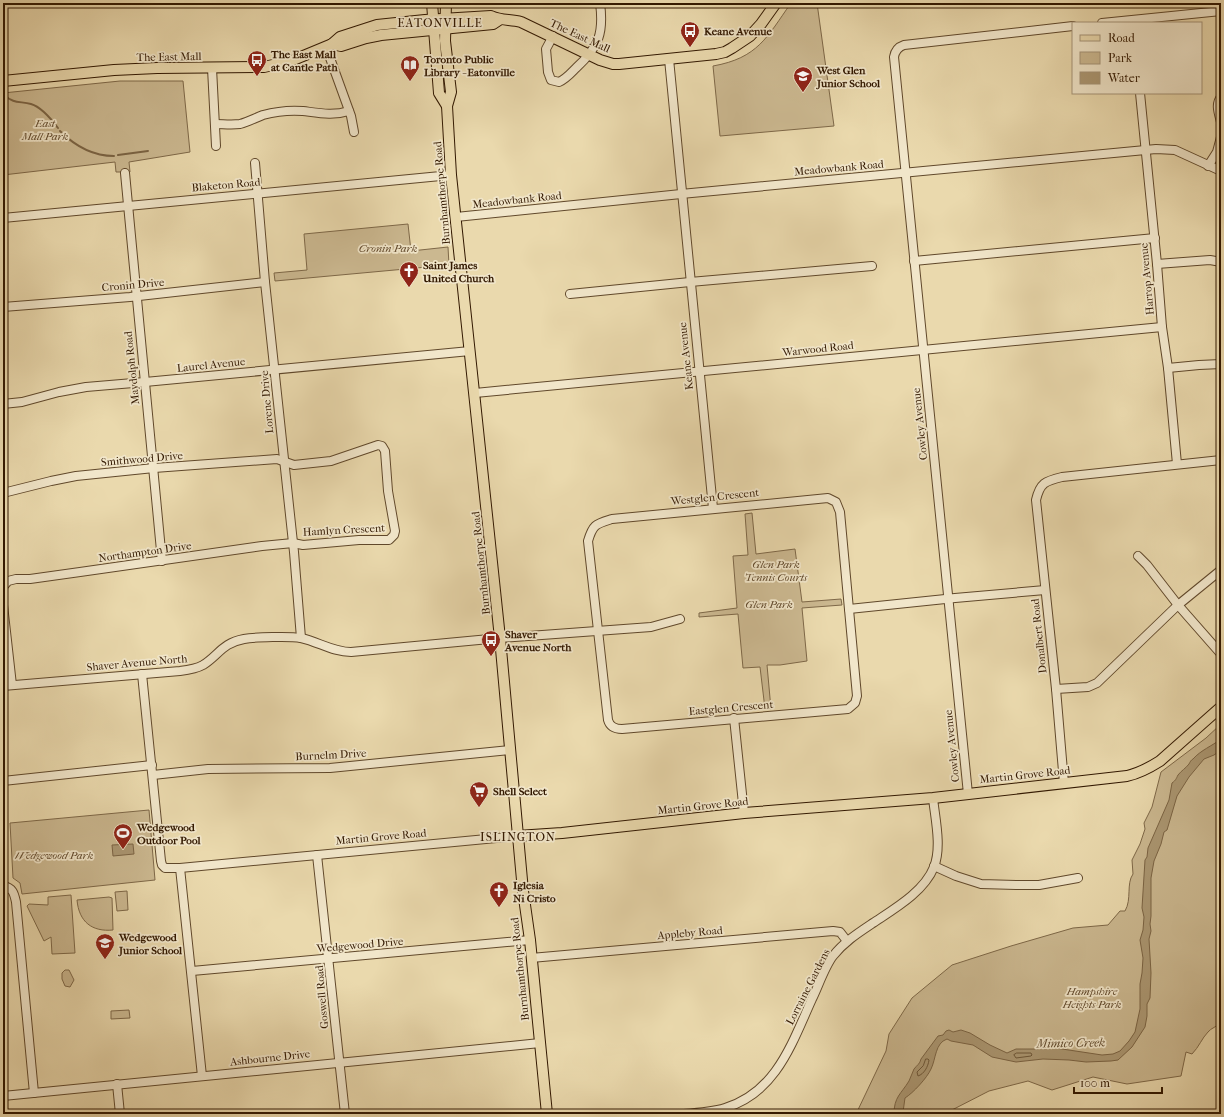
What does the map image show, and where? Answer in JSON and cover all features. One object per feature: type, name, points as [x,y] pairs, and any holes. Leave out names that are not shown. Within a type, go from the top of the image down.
[{"type":"main road","name":"Burnhamthorpe Road","points":[[432,3],[439,93],[447,106]]},
{"type":"main road","name":"Burnhamthorpe Road","points":[[446,3],[445,41],[451,92],[447,106],[451,175],[500,638],[522,891],[530,940],[547,1114]]},
{"type":"main road","name":"The East Mall","points":[[3,82],[114,70],[157,68],[256,68],[270,66],[291,61],[329,45],[340,37],[378,25],[434,19],[446,24],[493,24],[498,20],[518,21],[553,36],[600,60],[613,64],[645,62],[716,54],[732,48],[754,32],[776,3]]},
{"type":"main road","name":"The East Mall","points":[[329,45],[341,46],[381,35],[434,31],[446,24]]},
{"type":"main road","name":"Martin Grove Road","points":[[517,836],[744,813],[933,798],[1118,778],[1137,774],[1160,761],[1221,707]]},
{"type":"street","points":[[553,36],[546,52],[549,75],[554,81],[559,82],[590,55],[600,35],[602,26],[600,3]]},
{"type":"street","points":[[1116,22],[1221,11]]},
{"type":"street","name":"Cowley Avenue","points":[[968,794],[894,57],[899,46],[904,45],[1072,26]]},
{"type":"street","points":[[329,45],[353,121],[354,132]]},
{"type":"street","name":"Keane Avenue","points":[[669,59],[713,508]]},
{"type":"street","points":[[212,68],[216,146]]},
{"type":"street","name":"Harrop Avenue","points":[[1140,94],[1158,264],[1162,328],[1168,368],[1177,464]]},
{"type":"street","points":[[1221,97],[1217,106],[1221,122]]},
{"type":"street","points":[[215,124],[232,125],[272,113],[303,111],[331,114],[349,111]]},
{"type":"street","points":[[1208,166],[1217,152],[1221,137]]},
{"type":"street","name":"Meadowbank Road","points":[[456,217],[1156,149],[1175,150],[1221,171]]},
{"type":"street","name":"Lorene Drive","points":[[255,163],[301,638]]},
{"type":"street","name":"Maydolph Road","points":[[125,173],[162,560]]},
{"type":"street","name":"Blaketon Road","points":[[3,218],[451,175]]},
{"type":"street","points":[[914,261],[1155,238]]},
{"type":"street","points":[[1158,264],[1210,260],[1221,262]]},
{"type":"street","points":[[570,294],[872,266]]},
{"type":"street","name":"Cronin Drive","points":[[3,307],[136,297],[266,282]]},
{"type":"street","name":"Warwood Road","points":[[475,393],[1162,328]]},
{"type":"street","name":"Laurel Avenue","points":[[3,404],[22,402],[59,392],[86,387],[470,351]]},
{"type":"street","points":[[1168,368],[1221,364]]},
{"type":"street","name":"Hamlyn Crescent","points":[[284,461],[294,465],[331,461],[376,446],[382,446],[385,451],[388,491],[395,533],[389,540],[303,545],[293,543]]},
{"type":"street","name":"Smithwood Drive","points":[[3,493],[62,479],[154,468],[277,459],[284,461]]},
{"type":"street","points":[[1177,464],[1221,460]]},
{"type":"street","name":"Donalbert Road","points":[[1064,783],[1056,689],[1036,500],[1039,488],[1047,480],[1062,477],[1177,464]]},
{"type":"street","name":"Westglen Crescent","points":[[597,630],[588,541],[591,529],[599,523],[612,518],[828,498],[836,502],[840,512],[849,609]]},
{"type":"street","name":"Northampton Drive","points":[[3,586],[16,579],[30,579],[225,550],[293,543]]},
{"type":"street","points":[[1138,556],[1221,654]]},
{"type":"street","points":[[1056,689],[1088,687],[1097,683],[1178,605],[1221,570]]},
{"type":"street","points":[[849,609],[948,598],[1045,590]]},
{"type":"street","points":[[3,605],[12,685]]},
{"type":"street","name":"Eastglen Crescent","points":[[597,630],[608,720],[612,727],[622,729],[848,709],[855,703],[857,696],[849,609]]},
{"type":"street","name":"Shaver Avenue North","points":[[3,686],[196,668],[205,664],[229,643],[244,639],[301,638],[340,651],[351,652],[500,638],[651,627],[680,619]]},
{"type":"street","points":[[142,674],[153,775]]},
{"type":"street","points":[[734,718],[744,813]]},
{"type":"street","name":"Burnelm Drive","points":[[153,775],[208,769],[330,768],[510,750]]},
{"type":"street","points":[[3,781],[152,765]]},
{"type":"street","name":"Martin Grove Road","points":[[153,775],[162,861],[164,867],[170,869],[517,836]]},
{"type":"street","name":"Lorraine Gardens","points":[[683,1114],[725,1109],[749,1099],[770,1080],[788,1051],[833,957],[847,941],[914,893],[924,882],[934,866],[938,841],[933,798]]},
{"type":"street","name":"Goswell Road","points":[[317,855],[345,1114]]},
{"type":"street","points":[[934,866],[956,876],[982,884],[1039,885],[1078,878]]},
{"type":"street","points":[[180,868],[202,1076]]},
{"type":"street","points":[[5,886],[13,892],[16,902],[34,1093]]},
{"type":"street","name":"Appleby Road","points":[[532,958],[833,931],[840,932],[847,941]]},
{"type":"street","name":"Wedgewood Drive","points":[[192,971],[530,940]]},
{"type":"street","name":"Ashbourne Drive","points":[[3,1096],[540,1043]]},
{"type":"street","points":[[117,1084],[120,1114]]},
{"type":"green space","points":[[791,3],[817,3],[834,126],[720,136],[713,66],[741,58],[751,52],[768,36]]},
{"type":"green space","name":"East Mall Park","points":[[120,81],[183,81],[190,152],[129,162],[130,172],[116,172],[115,162],[3,175],[3,93]]},
{"type":"green space","name":"Cronin Park","points":[[408,224],[411,251],[448,247],[449,265],[275,281],[274,273],[307,270],[304,234]]},
{"type":"green space","name":"Glen Park","points":[[752,513],[756,554],[795,549],[802,602],[841,599],[842,605],[802,608],[807,661],[780,665],[767,665],[771,709],[765,709],[760,667],[743,668],[738,614],[699,617],[699,613],[737,608],[733,556],[748,555],[745,514]]},
{"type":"green space","name":"Hampshire Heights Park","points":[[1221,724],[1221,1022],[1208,1032],[1192,1054],[1186,1052],[1181,1076],[1127,1084],[1093,1077],[1052,1090],[1028,1081],[989,1091],[950,1111],[948,1114],[856,1114],[886,1051],[889,1034],[912,998],[952,965],[1073,928],[1108,925],[1120,911],[1125,911],[1128,902],[1130,882],[1133,874],[1132,860],[1145,829],[1144,823],[1152,807],[1161,772],[1206,738]]},
{"type":"green space","name":"Wedgewood Park","points":[[149,810],[155,880],[22,894],[20,883],[13,878],[10,823]]},
{"type":"green space","points":[[127,891],[128,910],[117,911],[115,892]]},
{"type":"green space","points":[[71,895],[75,953],[52,954],[51,937],[44,941],[27,906],[29,904],[48,905],[48,897]]},
{"type":"green space","points":[[112,898],[113,930],[99,929],[88,924],[84,920],[78,908],[77,900]]},
{"type":"green space","points":[[65,970],[69,970],[74,980],[70,987],[65,986],[62,979],[62,973]]},
{"type":"green space","points":[[129,1010],[130,1018],[111,1019],[111,1011]]},
{"type":"water","points":[[1221,739],[1221,750],[1204,759],[1189,777],[1177,796],[1167,830],[1164,832],[1154,861],[1151,878],[1151,931],[1149,939],[1151,973],[1150,998],[1147,1004],[1145,1027],[1132,1047],[1118,1060],[1111,1061],[1086,1062],[1043,1059],[1016,1062],[992,1057],[973,1045],[947,1039],[940,1044],[929,1073],[916,1089],[905,1098],[902,1114],[894,1114],[894,1108],[898,1096],[909,1081],[914,1069],[938,1036],[943,1035],[949,1030],[953,1032],[961,1030],[970,1033],[1007,1053],[1016,1049],[1037,1049],[1049,1047],[1102,1055],[1113,1054],[1120,1051],[1129,1041],[1135,1032],[1140,1009],[1140,984],[1143,958],[1140,940],[1143,930],[1144,917],[1142,908],[1145,860],[1147,857],[1148,848],[1169,800],[1172,783],[1191,760]]},
{"type":"water","name":"Wedgewood Outdoor Pool","points":[[133,844],[134,854],[113,856],[112,845]]},
{"type":"waterway","points":[[4,95],[14,101],[31,104],[39,108],[58,128]]},
{"type":"waterway","points":[[60,131],[84,149],[106,156],[114,156]]},
{"type":"waterway","points":[[118,155],[148,151]]},
{"type":"place","name":"Keane Avenue","points":[[690,48]]},
{"type":"place","name":"The East Mall at Cantle Path","points":[[257,77]]},
{"type":"place","name":"Toronto Public Library - Eatonville","points":[[410,82]]},
{"type":"place","name":"West Glen Junior School","points":[[803,93]]},
{"type":"place","name":"Saint James United Church","points":[[409,288]]},
{"type":"place","name":"Shaver Avenue North","points":[[491,657]]},
{"type":"place","name":"Shell Select","points":[[479,808]]},
{"type":"place","name":"Wedgewood Outdoor Pool","points":[[123,850]]},
{"type":"place","name":"Iglesia Ni Cristo","points":[[499,908]]},
{"type":"place","name":"Wedgewood Junior School","points":[[105,960]]},
{"type":"district","name":"EATONVILLE","points":[[440,23]]},
{"type":"district","name":"ISLINGTON","points":[[518,837]]},
{"type":"park label","name":"Glen Park Tennis Courts","points":[[776,570]]},
{"type":"water label","name":"Mimico Creek","points":[[1071,1043]]}]
